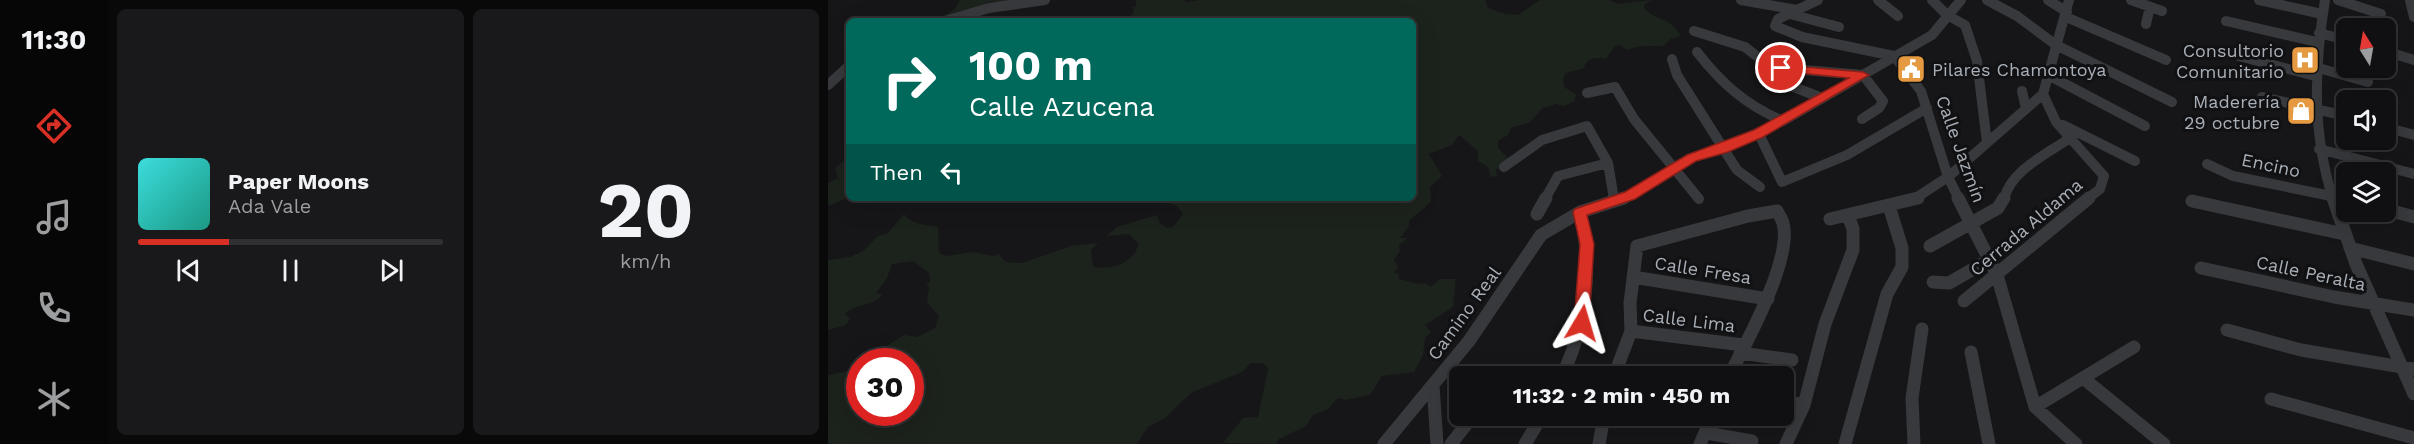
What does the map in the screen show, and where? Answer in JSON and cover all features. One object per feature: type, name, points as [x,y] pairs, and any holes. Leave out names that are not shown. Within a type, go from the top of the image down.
[{"type":"street","points":[[955,18],[989,8],[1045,0]]},
{"type":"street","points":[[1741,0],[1794,12],[1839,27]]},
{"type":"street","points":[[1818,0],[1778,19],[1774,26],[1802,37],[1894,56]]},
{"type":"street","points":[[1878,0],[1898,16]]},
{"type":"street","points":[[1932,0],[1947,15],[1965,25],[1977,61],[1987,143]]},
{"type":"street","name":"Camino Real","points":[[1384,444],[1469,341],[1541,235],[1580,212],[1630,196],[1691,158],[1723,149],[1783,121],[1932,35],[1961,0]]},
{"type":"street","points":[[1987,0],[2017,16],[2056,45],[2172,102]]},
{"type":"street","points":[[2048,0],[2067,14],[2166,60]]},
{"type":"street","points":[[1830,219],[1916,199],[1948,177],[2026,109],[2043,93],[2050,76],[2069,0]]},
{"type":"street","points":[[2131,0],[2162,11]]},
{"type":"street","points":[[2259,0],[2322,14]]},
{"type":"street","points":[[2325,0],[2315,72],[2319,149],[2330,195],[2344,234],[2373,304],[2409,368],[2414,394]]},
{"type":"street","points":[[2338,0],[2381,14]]},
{"type":"street","points":[[2410,0],[2414,17]]},
{"type":"street","points":[[2146,24],[2150,7]]},
{"type":"street","points":[[2226,21],[2336,39]]},
{"type":"street","points":[[1694,31],[1745,47],[1763,62],[1781,68],[1863,75],[1883,101],[1879,108],[1862,119]]},
{"type":"street","points":[[1697,52],[1725,88],[1756,110],[1783,121]]},
{"type":"street","points":[[2223,52],[2368,82]]},
{"type":"street","points":[[2396,54],[2414,60]]},
{"type":"street","name":"Calle Jazmín","points":[[1894,56],[1911,75],[1927,108],[1948,177],[1997,275],[2035,407]]},
{"type":"street","points":[[1672,59],[1677,75],[1737,170],[1760,187]]},
{"type":"street","points":[[828,85],[846,69]]},
{"type":"street","points":[[2050,76],[2145,126]]},
{"type":"street","points":[[1791,86],[1822,98]]},
{"type":"street","points":[[1587,93],[1615,87],[1634,119],[1699,199]]},
{"type":"street","points":[[2022,91],[2026,109]]},
{"type":"street","points":[[1930,246],[1998,208],[2003,204],[2004,193],[2013,180],[2070,138],[2056,122],[2043,93]]},
{"type":"street","points":[[2262,97],[2336,113]]},
{"type":"street","points":[[1759,134],[1782,182],[1847,155],[1927,108]]},
{"type":"street","points":[[2056,122],[2135,161]]},
{"type":"street","points":[[1504,167],[1542,140],[1587,126],[1608,163],[1614,201]]},
{"type":"street","points":[[2396,130],[2414,135]]},
{"type":"street","name":"Cerrada Aldama","points":[[1964,301],[2078,204],[2100,189],[2103,176],[2070,138]]},
{"type":"street","points":[[2319,149],[2414,174]]},
{"type":"street","points":[[1537,214],[1558,176],[1608,163]]},
{"type":"street","name":"Encino","points":[[2207,164],[2233,176],[2336,196]]},
{"type":"street","points":[[2192,201],[2344,234]]},
{"type":"street","points":[[1845,444],[1887,294],[1902,267],[1902,248],[1889,206]]},
{"type":"street","points":[[1618,366],[1631,331],[1633,277],[1637,246],[1748,216],[1777,211],[1782,216],[1782,251],[1768,299],[1734,366]]},
{"type":"street","points":[[1567,366],[1574,353],[1584,308],[1587,244],[1580,212]]},
{"type":"street","points":[[2396,212],[2414,217]]},
{"type":"street","points":[[1786,444],[1804,405],[1825,324],[1853,250],[1853,229],[1848,215]]},
{"type":"street","points":[[2350,248],[2414,264]]},
{"type":"street","points":[[1933,282],[1949,283],[1989,260]]},
{"type":"street","name":"Calle Peralta","points":[[2201,268],[2373,304],[2414,310]]},
{"type":"street","name":"Calle Fresa","points":[[1633,277],[1768,299]]},
{"type":"street","points":[[1914,444],[1912,398],[1922,328]]},
{"type":"street","points":[[2227,330],[2301,350],[2409,368]]},
{"type":"street","name":"Calle Lima","points":[[1631,331],[1742,349],[1792,360]]},
{"type":"street","points":[[2076,444],[2035,407],[2134,347]]},
{"type":"street","points":[[1971,352],[1989,444]]},
{"type":"street","points":[[2083,378],[2164,444]]},
{"type":"street","points":[[1433,385],[1437,444]]},
{"type":"street","points":[[2271,399],[2414,438]]},
{"type":"street","points":[[1794,403],[1804,405]]},
{"type":"street","points":[[1451,444],[1465,426]]},
{"type":"street","points":[[1529,443],[1537,426]]},
{"type":"street","points":[[1599,444],[1602,426]]},
{"type":"street","points":[[1703,439],[1752,441]]},
{"type":"shaded area","points":[[960,0],[1037,0],[989,2],[958,18],[927,18],[946,15]]},
{"type":"shaded area","points":[[1136,0],[1184,0],[1187,2],[1199,0],[1485,0],[1488,8],[1505,14],[1518,15],[1540,0],[1609,0],[1618,4],[1652,0],[1645,4],[1644,8],[1671,24],[1681,36],[1670,39],[1663,46],[1642,46],[1626,50],[1621,45],[1615,46],[1606,59],[1593,59],[1585,64],[1584,68],[1566,73],[1563,79],[1564,87],[1576,94],[1575,101],[1564,106],[1556,104],[1543,108],[1530,122],[1511,128],[1508,135],[1498,141],[1498,148],[1508,158],[1505,171],[1496,168],[1497,176],[1491,177],[1488,167],[1478,161],[1478,151],[1459,135],[1452,145],[1429,154],[1442,176],[1430,187],[1431,202],[1409,221],[1409,226],[1400,238],[1408,238],[1399,245],[1400,251],[1394,260],[1398,268],[1394,272],[1399,275],[1399,279],[1418,284],[1425,283],[1431,287],[1440,279],[1456,279],[1453,307],[1425,325],[1431,332],[1425,338],[1423,355],[1414,372],[1382,376],[1370,395],[1345,400],[1338,398],[1328,409],[1313,415],[1306,426],[1279,439],[1276,444],[1223,443],[1243,418],[1258,417],[1268,369],[1263,363],[1251,363],[1242,372],[1191,393],[1165,418],[1148,427],[1137,444],[828,444],[828,375],[846,372],[846,426],[924,426],[924,348],[884,348],[904,335],[917,337],[935,328],[939,316],[927,302],[929,287],[926,285],[930,282],[929,273],[913,261],[892,264],[887,278],[876,293],[882,295],[845,314],[850,319],[846,325],[828,330],[828,260],[850,257],[863,251],[878,236],[888,233],[904,214],[915,223],[938,227],[939,253],[946,256],[972,252],[994,256],[998,254],[1006,262],[1022,263],[1071,246],[1098,243],[1091,250],[1093,267],[1099,268],[1121,264],[1127,261],[1136,250],[1138,243],[1129,234],[1106,236],[1117,227],[1157,215],[1160,223],[1167,228],[1174,226],[1183,214],[1177,206],[1170,204],[1171,201],[1416,201],[1416,18],[1127,18],[1133,14],[1134,8],[1130,8],[1136,6]]},
{"type":"shaded area","points":[[846,159],[846,198],[828,206],[828,183],[838,178],[835,168]]},
{"type":"place","name":"Consultorio Comunitario","points":[[2305,60]]},
{"type":"place","name":"Pilares Chamontoya","points":[[1911,69]]},
{"type":"place","name":"Maderería 29 octubre","points":[[2301,111]]},
{"type":"route","points":[[1582,323],[1586,289],[1587,244],[1580,212],[1630,196],[1691,158],[1723,149],[1759,134],[1863,75],[1781,68]]}]
